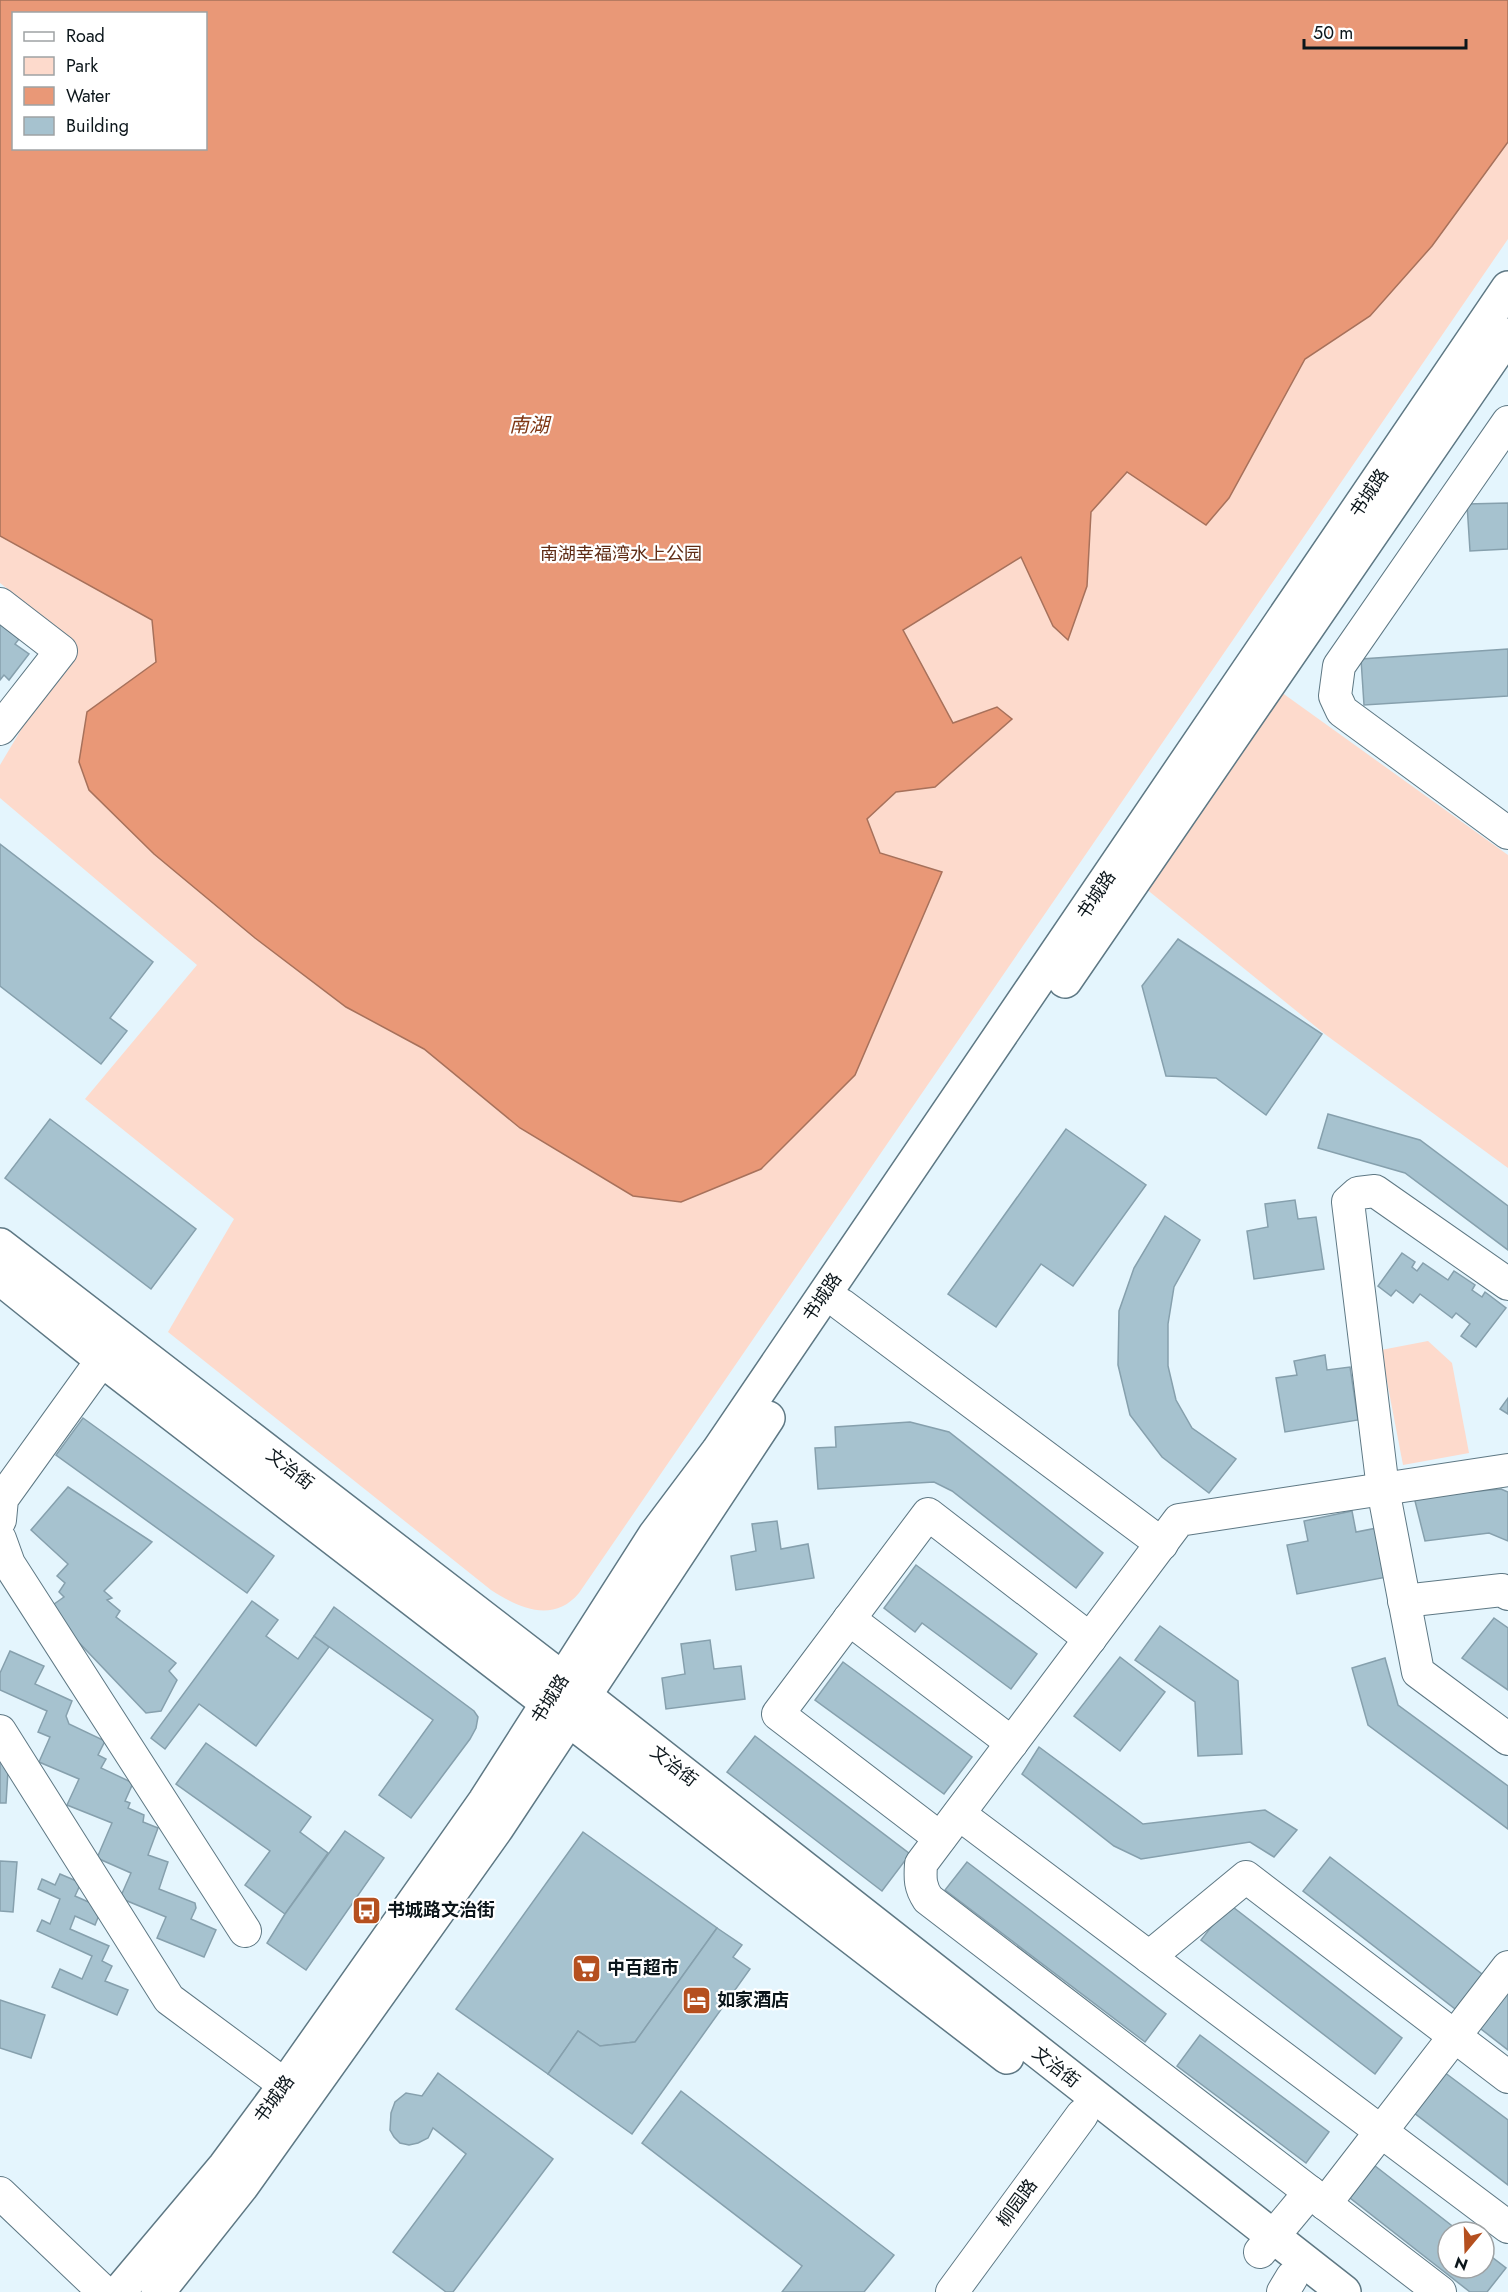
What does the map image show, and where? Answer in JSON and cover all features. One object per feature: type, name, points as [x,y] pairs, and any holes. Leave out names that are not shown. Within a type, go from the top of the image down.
[{"type":"main road","name":"书城路","points":[[158,2292],[242,2186],[498,1828],[656,1534],[718,1450],[1508,288]]},
{"type":"main road","name":"书城路","points":[[119,2292],[225,2166],[285,2085],[485,1801],[566,1699],[842,1305],[1508,335]]},
{"type":"main road","name":"文治街","points":[[0,1245],[1082,2115],[1267,2244],[1344,2292]]},
{"type":"main road","name":"文治街","points":[[0,1278],[102,1360],[566,1699],[1267,2244],[1295,2287]]},
{"type":"street","points":[[1508,422],[1339,666],[1335,696],[1342,711],[1508,833]]},
{"type":"street","points":[[0,604],[61,651],[0,729]]},
{"type":"street","points":[[1508,1284],[1375,1191],[1358,1193],[1348,1202],[1383,1489],[1418,1672],[1508,1739]]},
{"type":"street","points":[[842,1305],[1161,1544]]},
{"type":"street","points":[[0,1520],[2,1499],[102,1360]]},
{"type":"street","points":[[1440,2292],[928,1899],[921,1888],[921,1864],[1179,1520],[1508,1470]]},
{"type":"street","points":[[1090,1639],[928,1514],[778,1714],[1149,1957],[1508,2226]]},
{"type":"street","points":[[0,1539],[9,1564],[245,1931]]},
{"type":"street","points":[[1404,1601],[1502,1590],[1508,1594]]},
{"type":"street","points":[[849,1619],[1012,1743]]},
{"type":"street","points":[[0,1731],[169,1999],[285,2085]]},
{"type":"street","points":[[1149,1957],[1246,1877],[1508,2077]]},
{"type":"street","points":[[1267,2244],[1317,2198],[1381,2131],[1508,1967]]},
{"type":"street","name":"柳园路","points":[[952,2292],[1082,2115]]},
{"type":"street","points":[[0,2193],[104,2292]]},
{"type":"green space","name":"南湖","points":[[0,0],[1508,0],[1508,239],[579,1593],[569,1603],[558,1608],[536,1610],[524,1607],[491,1590],[168,1332],[234,1219],[85,1099],[197,965],[0,798],[0,765],[74,641],[0,583]]},
{"type":"green space","points":[[1281,692],[1508,855],[1508,1168],[1326,1035],[1145,888]]},
{"type":"green space","points":[[1428,1341],[1452,1363],[1469,1453],[1403,1465],[1381,1350]]},
{"type":"water","name":"南湖","points":[[0,0],[1508,0],[1508,142],[1432,246],[1370,316],[1305,359],[1229,498],[1206,525],[1127,472],[1091,512],[1087,586],[1068,640],[1053,626],[1021,557],[903,630],[953,723],[997,707],[1012,719],[935,787],[896,792],[867,819],[880,853],[942,872],[855,1075],[761,1169],[681,1202],[633,1196],[520,1128],[424,1049],[346,1007],[255,938],[154,854],[89,790],[79,762],[87,712],[156,662],[152,620],[0,536]]},
{"type":"building","points":[[1508,503],[1508,549],[1470,551],[1467,504]]},
{"type":"building","points":[[0,624],[19,639],[15,644],[29,654],[9,680],[4,675],[0,680]]},
{"type":"building","points":[[1508,649],[1508,696],[1364,705],[1361,659]]},
{"type":"building","points":[[0,844],[153,962],[110,1018],[127,1031],[101,1064],[0,986]]},
{"type":"building","points":[[1178,939],[1322,1034],[1266,1115],[1216,1078],[1166,1076],[1142,986]]},
{"type":"building","points":[[1328,1114],[1420,1140],[1508,1206],[1508,1250],[1405,1173],[1318,1148]]},
{"type":"building","points":[[50,1119],[196,1229],[151,1289],[5,1178]]},
{"type":"building","points":[[1066,1129],[1146,1185],[1073,1286],[1041,1264],[996,1327],[948,1294]]},
{"type":"building","points":[[1295,1200],[1298,1219],[1316,1217],[1324,1269],[1254,1279],[1247,1231],[1268,1227],[1265,1204]]},
{"type":"building","points":[[1165,1216],[1200,1240],[1174,1287],[1168,1324],[1168,1366],[1176,1400],[1192,1428],[1236,1459],[1209,1493],[1162,1457],[1130,1415],[1118,1365],[1119,1311],[1134,1268]]},
{"type":"building","points":[[1402,1253],[1415,1262],[1412,1267],[1417,1271],[1423,1263],[1448,1280],[1454,1271],[1475,1285],[1472,1290],[1482,1297],[1485,1292],[1506,1308],[1476,1347],[1461,1336],[1470,1324],[1456,1313],[1452,1318],[1420,1294],[1413,1303],[1396,1290],[1391,1296],[1378,1286]]},
{"type":"building","points":[[1325,1355],[1327,1370],[1350,1367],[1358,1420],[1285,1432],[1276,1378],[1297,1375],[1294,1361]]},
{"type":"building","points":[[1508,1398],[1508,1414],[1500,1409]]},
{"type":"building","points":[[83,1418],[274,1556],[247,1593],[56,1455]]},
{"type":"building","points":[[910,1422],[949,1432],[1103,1553],[1076,1588],[952,1491],[934,1482],[818,1489],[815,1448],[836,1447],[835,1427]]},
{"type":"building","points":[[68,1487],[152,1542],[104,1591],[112,1598],[107,1600],[120,1611],[116,1617],[176,1663],[169,1671],[177,1680],[161,1711],[146,1713],[47,1609],[64,1597],[59,1592],[65,1583],[57,1576],[68,1564],[31,1530]]},
{"type":"building","points":[[1501,1489],[1508,1492],[1508,1541],[1489,1533],[1425,1541],[1414,1497]]},
{"type":"building","points":[[1352,1511],[1356,1532],[1377,1528],[1387,1577],[1297,1594],[1287,1545],[1308,1541],[1304,1521]]},
{"type":"building","points":[[777,1521],[781,1549],[808,1544],[814,1578],[736,1590],[731,1556],[756,1551],[752,1524]]},
{"type":"building","points":[[916,1565],[1037,1654],[1011,1689],[922,1623],[915,1632],[884,1608]]},
{"type":"building","points":[[252,1601],[278,1620],[266,1636],[298,1659],[314,1636],[329,1647],[256,1746],[199,1704],[165,1749],[151,1738]]},
{"type":"building","points":[[334,1607],[474,1711],[478,1717],[476,1728],[470,1739],[411,1818],[379,1795],[433,1720],[314,1636]]},
{"type":"building","points":[[1494,1618],[1508,1628],[1508,1690],[1462,1658]]},
{"type":"building","points":[[1160,1626],[1238,1681],[1242,1754],[1198,1756],[1195,1702],[1135,1660]]},
{"type":"building","points":[[710,1640],[714,1669],[741,1666],[745,1699],[666,1709],[662,1678],[685,1674],[681,1644]]},
{"type":"building","points":[[10,1651],[44,1666],[35,1684],[72,1701],[66,1716],[69,1724],[105,1741],[98,1755],[106,1759],[101,1768],[133,1783],[125,1801],[130,1803],[128,1808],[144,1815],[143,1822],[158,1828],[148,1855],[168,1862],[159,1889],[195,1903],[196,1908],[191,1919],[216,1930],[204,1957],[157,1938],[166,1917],[120,1898],[131,1873],[97,1858],[112,1823],[67,1805],[79,1779],[39,1762],[50,1737],[38,1732],[47,1711],[0,1690],[0,1673]]},
{"type":"building","points":[[1120,1657],[1165,1692],[1120,1751],[1074,1716]]},
{"type":"building","points":[[1385,1658],[1398,1705],[1508,1786],[1508,1829],[1368,1725],[1352,1668]]},
{"type":"building","points":[[843,1662],[972,1757],[944,1794],[815,1700]]},
{"type":"building","points":[[755,1736],[910,1854],[882,1891],[727,1772]]},
{"type":"building","points":[[206,1743],[311,1817],[300,1832],[328,1853],[285,1914],[245,1885],[270,1851],[176,1784]]},
{"type":"building","points":[[1039,1747],[1143,1824],[1265,1810],[1297,1830],[1274,1857],[1250,1842],[1141,1859],[1114,1846],[1022,1774]]},
{"type":"building","points":[[0,1755],[9,1755],[6,1803],[0,1803]]},
{"type":"building","points":[[345,1831],[384,1858],[306,1970],[267,1943],[285,1914]]},
{"type":"building","name":"中百超市","points":[[583,1832],[717,1928],[635,2042],[600,2046],[578,2031],[548,2074],[456,2009]]},
{"type":"building","points":[[1330,1857],[1508,1994],[1508,2050],[1303,1891]]},
{"type":"building","points":[[0,1861],[17,1862],[13,1912],[0,1911]]},
{"type":"building","points":[[967,1862],[1166,2014],[1145,2042],[945,1890]]},
{"type":"building","points":[[60,1874],[81,1883],[75,1896],[102,1908],[95,1925],[75,1916],[70,1929],[109,1946],[102,1961],[112,1966],[105,1981],[128,1990],[117,2015],[52,1987],[60,1969],[82,1979],[92,1956],[37,1931],[42,1920],[50,1924],[60,1899],[38,1889],[42,1879],[55,1885]]},
{"type":"building","points":[[1229,1904],[1402,2038],[1375,2074],[1201,1940]]},
{"type":"building","name":"如家酒店","points":[[717,1928],[742,1945],[733,1957],[750,1969],[632,2134],[548,2074],[578,2031],[600,2046],[635,2042]]},
{"type":"building","points":[[0,2000],[45,2015],[31,2058],[0,2048]]},
{"type":"building","points":[[1200,2035],[1329,2132],[1306,2163],[1177,2066]]},
{"type":"building","points":[[1440,2069],[1508,2120],[1508,2185],[1409,2109]]},
{"type":"building","points":[[438,2073],[553,2159],[453,2292],[446,2292],[393,2252],[466,2154],[433,2128],[428,2138],[409,2145],[400,2143],[390,2130],[391,2113],[395,2102],[406,2093],[422,2096]]},
{"type":"building","points":[[681,2091],[894,2255],[864,2292],[782,2292],[802,2266],[642,2143]]},
{"type":"building","points":[[1370,2162],[1445,2220],[1436,2220],[1436,2265],[1345,2194]]},
{"type":"building","points":[[1496,2260],[1506,2268],[1487,2292],[1470,2292],[1455,2280],[1496,2280]]},
{"type":"place","name":"书城路文治街","points":[[366,1910]]},
{"type":"place","name":"中百超市","points":[[586,1968]]},
{"type":"place","name":"如家酒店","points":[[696,2000]]},
{"type":"park label","name":"南湖幸福湾水上公园","points":[[621,554]]}]
